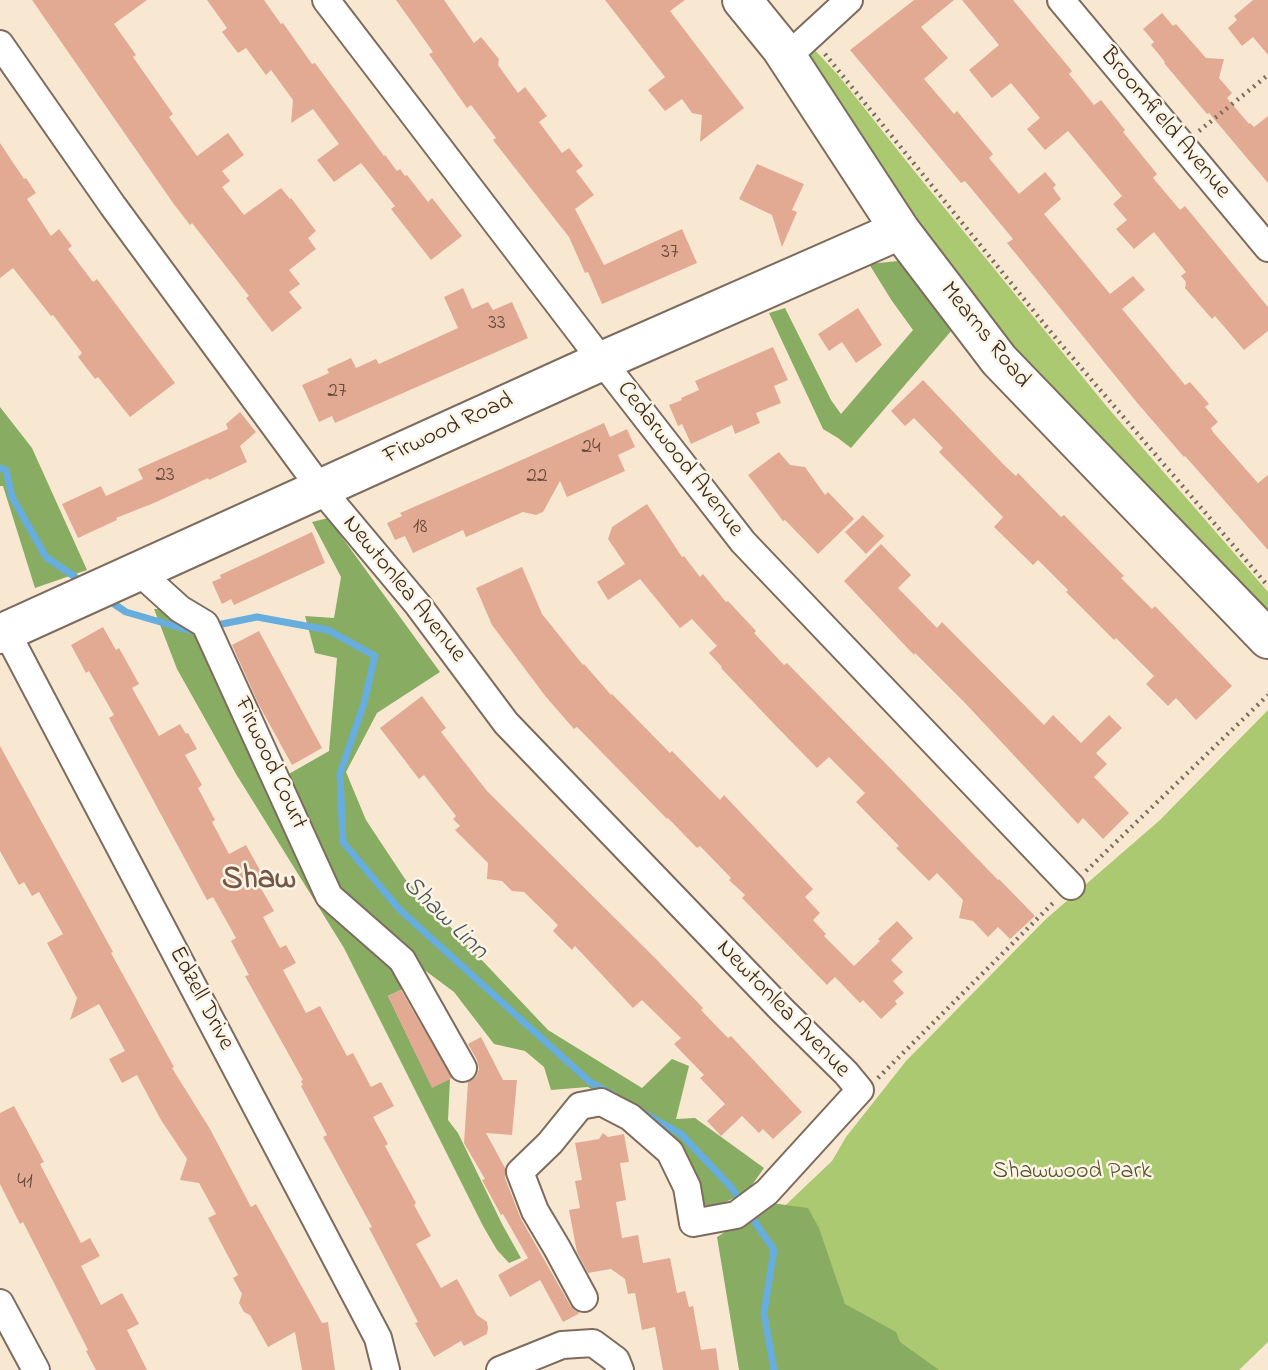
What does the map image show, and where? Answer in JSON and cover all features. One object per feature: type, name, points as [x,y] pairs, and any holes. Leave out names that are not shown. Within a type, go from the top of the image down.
[{"type":"street","name":"Cedarwood Avenue","points":[[326,0],[601,361],[743,542],[1070,886]]},
{"type":"street","name":"Mearns Road","points":[[742,0],[799,47],[900,230],[999,360],[1268,639]]},
{"type":"street","points":[[799,47],[849,0]]},
{"type":"street","name":"Broomfield Avenue","points":[[1061,0],[1268,248]]},
{"type":"street","name":"Newtonlea Avenue","points":[[0,44],[113,206],[321,489],[418,605],[506,723],[860,1090],[767,1192],[736,1215],[693,1223],[687,1187],[670,1152],[630,1117],[601,1102],[580,1106],[550,1143],[520,1172],[535,1211],[584,1298]]},
{"type":"street","name":"Firwood Road","points":[[3,633],[601,361],[900,230]]},
{"type":"street","name":"Firwood Court","points":[[138,571],[180,609],[205,624],[329,897],[402,960],[463,1068]]},
{"type":"street","name":"Edzell Drive","points":[[3,633],[378,1338],[386,1370]]},
{"type":"street","points":[[0,1303],[36,1370]]},
{"type":"street","points":[[500,1370],[562,1345],[593,1343],[616,1360],[620,1370]]},
{"type":"path","points":[[799,47],[1054,336],[1268,586]]},
{"type":"path","points":[[1182,144],[1268,75]]},
{"type":"green space","points":[[811,46],[838,75],[1108,408],[1268,592],[1268,625],[1012,360],[810,71]]},
{"type":"green space","points":[[907,260],[952,330],[851,448],[823,429],[769,313],[785,308],[831,400],[841,414],[913,330],[869,264]]},
{"type":"green space","points":[[0,407],[32,448],[87,570],[35,588],[3,486],[0,486]]},
{"type":"green space","points":[[328,518],[440,672],[377,713],[346,772],[366,820],[405,879],[548,1030],[642,1088],[672,1059],[689,1066],[676,1119],[695,1118],[764,1168],[747,1192],[717,1206],[701,1207],[688,1156],[656,1128],[588,1087],[551,1090],[544,1067],[525,1051],[494,1044],[454,992],[419,966],[403,941],[338,888],[287,775],[329,751],[337,658],[315,653],[305,616],[334,618],[341,577],[312,522]]},
{"type":"green space","points":[[154,609],[167,609],[200,638],[324,902],[390,958],[405,988],[388,996],[432,1087],[450,1079],[448,1120],[458,1133],[521,1258],[509,1263],[497,1250],[483,1226],[344,948],[236,774],[177,669]]},
{"type":"green space","name":"Shawwood Park","points":[[1268,710],[1268,1342],[1239,1370],[739,1370],[753,1236],[832,1161],[846,1137],[906,1061],[1046,919],[1160,820]]},
{"type":"green space","points":[[771,1203],[808,1208],[819,1228],[845,1304],[896,1332],[900,1342],[939,1370],[739,1370],[717,1237]]},
{"type":"building","points":[[32,0],[147,0],[114,24],[136,55],[133,57],[173,114],[169,117],[197,156],[228,133],[244,155],[222,171],[230,181],[222,187],[244,215],[281,188],[316,231],[308,238],[316,249],[289,270],[300,284],[289,292],[302,308],[272,332],[246,298],[249,296],[173,203]]},
{"type":"building","points":[[207,0],[264,0],[384,156],[397,171],[400,169],[407,175],[428,202],[432,198],[462,236],[431,260],[391,209],[395,206],[361,163],[334,182],[317,160],[339,144],[313,109],[291,123],[293,100],[271,70],[266,75],[246,48],[238,53],[222,32],[227,28]]},
{"type":"building","points":[[396,0],[444,0],[474,43],[481,37],[499,59],[498,65],[518,93],[525,87],[547,116],[539,122],[562,153],[569,148],[583,166],[576,171],[594,195],[575,209],[604,265],[682,229],[697,263],[602,304],[569,237],[493,140],[496,138],[471,105],[467,108],[429,54],[433,52]]},
{"type":"building","points":[[605,0],[685,0],[670,11],[744,108],[700,142],[702,115],[692,113],[682,99],[665,111],[648,90],[665,77]]},
{"type":"building","points":[[914,0],[954,0],[921,27],[948,58],[924,79],[954,114],[957,111],[993,154],[989,158],[1019,194],[1045,172],[1056,185],[1053,188],[1061,199],[1044,214],[1110,294],[1133,276],[1145,290],[1122,309],[1185,385],[1190,382],[1209,404],[1205,407],[1218,422],[1211,428],[1213,432],[1258,483],[1268,475],[1268,550],[1139,405],[1007,243],[1013,239],[965,181],[961,183],[850,50]]},
{"type":"building","points":[[962,0],[1013,0],[1072,71],[1069,74],[1094,105],[1101,100],[1125,130],[1123,132],[1157,174],[1153,178],[1180,210],[1185,206],[1268,307],[1268,331],[1244,350],[1215,316],[1212,319],[1185,288],[1186,282],[1181,276],[1186,272],[1154,232],[1134,249],[1116,229],[1127,220],[1113,204],[1122,196],[1068,131],[1045,150],[1027,129],[1040,118],[1011,83],[992,98],[969,70],[999,45]]},
{"type":"building","points":[[1253,0],[1268,0],[1268,55],[1253,37],[1242,46],[1228,28],[1237,20],[1234,16]]},
{"type":"building","points":[[1162,13],[1173,26],[1176,24],[1206,58],[1224,59],[1219,78],[1232,93],[1227,98],[1249,124],[1254,127],[1268,116],[1268,183],[1151,45],[1154,42],[1143,29]]},
{"type":"building","points":[[0,143],[36,193],[27,199],[51,236],[59,229],[72,246],[68,249],[93,282],[97,279],[175,383],[130,417],[98,377],[95,379],[78,357],[82,353],[13,268],[0,278]]},
{"type":"building","points":[[757,164],[804,184],[792,210],[797,212],[782,247],[772,215],[739,199]]},
{"type":"building","points":[[463,288],[472,309],[488,302],[493,310],[512,302],[528,338],[335,423],[332,416],[319,422],[302,385],[329,373],[327,369],[351,358],[356,368],[376,359],[379,364],[458,328],[444,297]]},
{"type":"building","points":[[858,308],[882,345],[856,363],[842,342],[829,351],[818,334]]},
{"type":"building","points":[[773,347],[788,380],[774,386],[781,403],[756,413],[760,423],[735,434],[732,425],[691,444],[682,424],[678,426],[669,405],[699,390],[695,381]]},
{"type":"building","points":[[923,380],[1005,466],[1016,476],[1018,473],[1061,517],[1064,515],[1124,576],[1121,578],[1152,609],[1155,606],[1232,686],[1196,720],[1176,698],[1168,706],[1146,684],[1154,676],[1066,592],[1068,590],[1038,560],[1033,565],[994,527],[1003,517],[939,452],[943,448],[914,418],[905,426],[891,411]]},
{"type":"building","points":[[240,412],[256,432],[240,446],[247,462],[116,518],[117,520],[78,538],[62,504],[101,486],[106,496],[143,479],[138,469],[228,429],[226,424]]},
{"type":"building","points":[[604,423],[610,437],[627,429],[635,447],[618,455],[625,471],[567,497],[560,481],[543,512],[536,515],[523,512],[466,537],[463,530],[413,553],[405,536],[395,540],[387,523],[402,516],[400,513]]},
{"type":"building","points":[[779,452],[790,465],[805,467],[825,495],[828,492],[854,519],[818,554],[783,521],[748,475]]},
{"type":"building","points":[[647,504],[682,557],[684,556],[700,577],[703,574],[784,665],[787,663],[1035,916],[1010,939],[998,927],[988,937],[973,921],[959,918],[963,900],[937,873],[929,881],[896,848],[899,846],[856,802],[865,793],[829,757],[817,768],[775,725],[709,653],[717,646],[692,619],[680,628],[640,579],[608,600],[597,582],[625,564],[608,539],[612,527]]},
{"type":"building","points":[[863,515],[884,536],[866,554],[845,532]]},
{"type":"building","points":[[312,532],[325,563],[234,605],[231,599],[222,604],[212,582],[221,578],[220,575]]},
{"type":"building","points":[[881,544],[911,575],[898,588],[937,628],[942,622],[1044,725],[1053,715],[1081,743],[1109,715],[1122,728],[1096,753],[1107,764],[1094,777],[1129,813],[1103,839],[1083,818],[1078,824],[965,703],[915,653],[914,655],[844,581]]},
{"type":"building","points":[[522,567],[542,614],[583,665],[720,800],[724,795],[813,889],[805,897],[820,913],[813,920],[826,934],[824,936],[854,966],[897,921],[913,938],[891,960],[903,972],[893,981],[904,993],[881,1019],[863,1000],[860,1003],[835,977],[827,985],[742,898],[745,895],[700,846],[697,848],[667,819],[577,727],[574,729],[546,697],[492,625],[476,588]]},
{"type":"building","points":[[103,627],[116,650],[119,648],[139,684],[132,688],[159,736],[180,724],[197,749],[185,755],[202,785],[198,788],[215,820],[212,822],[229,854],[246,845],[266,881],[259,885],[274,911],[263,917],[280,948],[286,945],[296,963],[283,970],[306,1013],[320,1006],[347,1056],[353,1053],[371,1087],[381,1082],[394,1106],[373,1117],[431,1236],[416,1244],[441,1288],[457,1279],[477,1315],[487,1322],[487,1334],[464,1346],[461,1341],[434,1357],[415,1323],[418,1322],[369,1228],[372,1227],[323,1137],[327,1135],[301,1086],[303,1080],[245,976],[249,975],[231,941],[236,938],[213,897],[207,900],[109,718],[114,715],[71,645]]},
{"type":"building","points":[[259,631],[322,748],[292,765],[259,705],[232,645]]},
{"type":"building","points":[[422,696],[446,728],[441,732],[487,791],[656,959],[703,1008],[701,1010],[728,1038],[731,1036],[802,1112],[773,1139],[763,1129],[759,1133],[742,1116],[721,1136],[707,1121],[725,1104],[700,1078],[704,1075],[674,1044],[681,1038],[642,1000],[633,1008],[575,946],[572,950],[553,931],[558,925],[524,892],[512,891],[502,881],[487,879],[488,863],[455,830],[460,826],[453,819],[456,816],[424,775],[419,779],[380,728]]},
{"type":"building","points":[[0,746],[113,952],[111,953],[174,1067],[172,1068],[210,1129],[251,1207],[256,1204],[322,1323],[328,1322],[335,1370],[302,1370],[295,1332],[268,1347],[250,1315],[244,1312],[239,1303],[242,1294],[233,1278],[238,1275],[208,1218],[216,1214],[199,1183],[180,1180],[187,1159],[161,1120],[137,1075],[122,1083],[109,1059],[125,1051],[99,1004],[70,1020],[77,998],[47,943],[63,934],[39,892],[32,896],[24,882],[19,885],[0,851]]},
{"type":"building","points":[[401,990],[452,1078],[432,1088],[388,996]]},
{"type":"building","points":[[481,1037],[503,1080],[517,1080],[512,1135],[486,1133],[505,1168],[505,1178],[521,1219],[570,1305],[580,1313],[563,1322],[540,1280],[510,1297],[498,1275],[528,1258],[503,1214],[501,1215],[482,1180],[485,1179],[464,1143],[468,1082],[476,1077],[479,1069],[468,1044]]},
{"type":"building","points":[[14,1106],[44,1162],[40,1164],[81,1243],[90,1238],[100,1256],[81,1266],[101,1305],[122,1293],[139,1324],[127,1330],[147,1370],[96,1370],[23,1222],[20,1224],[0,1184],[0,1113]]},
{"type":"building","points":[[603,1133],[608,1137],[624,1134],[629,1162],[620,1163],[626,1200],[616,1202],[622,1238],[638,1235],[643,1263],[670,1258],[677,1293],[685,1291],[689,1307],[693,1306],[701,1350],[716,1348],[719,1370],[663,1370],[655,1327],[642,1330],[635,1293],[628,1294],[625,1279],[611,1269],[588,1273],[577,1252],[569,1210],[580,1208],[575,1181],[582,1180],[575,1143],[599,1139]]},
{"type":"waterway","name":"Shaw Linn","points":[[0,468],[6,470],[12,497],[46,557],[75,577]]},
{"type":"waterway","name":"Shaw Linn","points":[[114,604],[126,612],[188,630],[197,629]]},
{"type":"waterway","name":"Shaw Linn","points":[[212,626],[257,617],[328,630],[375,656],[364,703],[340,774],[343,842],[399,909],[590,1082],[612,1094]]},
{"type":"waterway","name":"Shaw Linn","points":[[640,1111],[681,1134],[731,1187],[742,1203]]},
{"type":"waterway","name":"Shaw Linn","points":[[748,1212],[774,1250],[764,1313],[774,1370]]},
{"type":"district","name":"Shaw","points":[[259,882]]}]
